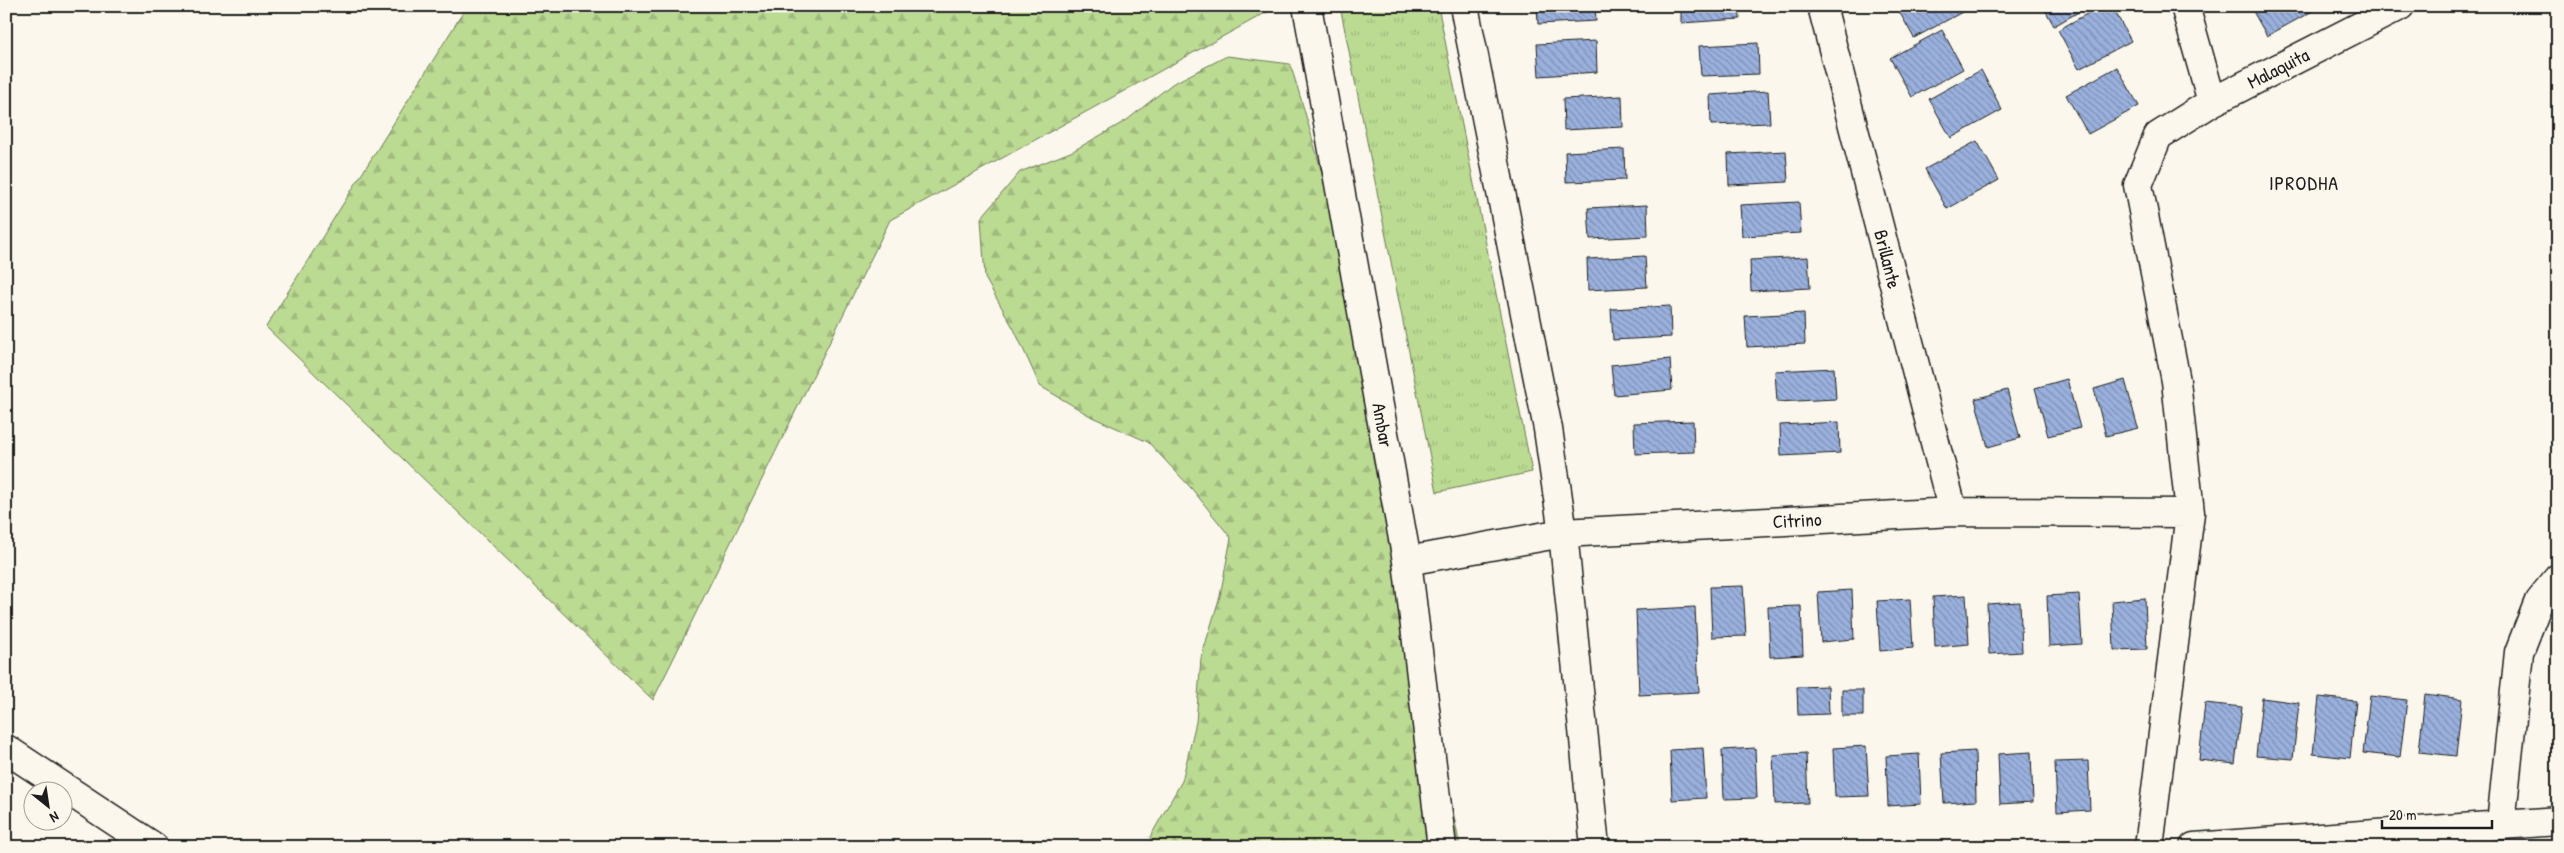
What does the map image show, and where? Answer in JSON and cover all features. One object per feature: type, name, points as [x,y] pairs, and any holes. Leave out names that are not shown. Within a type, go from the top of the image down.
[{"type":"street","name":"Ambar","points":[[1307,6],[1407,561],[1442,847]]},
{"type":"street","points":[[1464,6],[1548,429],[1563,533],[1595,847]]},
{"type":"street","name":"Brillante","points":[[1822,6],[1953,512]]},
{"type":"street","points":[[2185,6],[2212,102]]},
{"type":"street","name":"Malaquita","points":[[2190,513],[2176,381],[2138,185],[2158,136],[2212,102],[2400,6]]},
{"type":"street","name":"Citrino","points":[[1407,561],[1563,533],[1953,512],[2190,513]]},
{"type":"street","points":[[2149,847],[2190,513]]},
{"type":"street","points":[[2501,824],[2519,652],[2539,601],[2558,578]]},
{"type":"street","points":[[6,749],[154,847]]},
{"type":"street","points":[[2194,847],[2558,821]]},
{"type":"green space","points":[[467,6],[1278,6],[890,220],[653,700],[266,327]]},
{"type":"green space","points":[[1340,6],[1438,6],[1532,472],[1437,492]]},
{"type":"green space","points":[[1227,56],[1290,64],[1341,236],[1460,847],[1154,847],[1150,837],[1182,781],[1196,722],[1201,658],[1220,596],[1231,538],[1192,489],[1148,442],[1092,417],[1040,386],[1015,331],[985,278],[981,218],[1020,172],[1073,151],[1127,120],[1172,84]]},
{"type":"building","points":[[1537,6],[1595,6],[1596,21],[1538,24]]},
{"type":"building","points":[[1681,6],[1739,6],[1740,19],[1681,23]]},
{"type":"building","points":[[1896,6],[1964,6],[1966,10],[1914,38]]},
{"type":"building","points":[[2043,6],[2089,6],[2054,26]]},
{"type":"building","points":[[2101,6],[2112,6],[2131,41],[2079,69],[2058,30]]},
{"type":"building","points":[[2250,6],[2317,6],[2318,8],[2267,36]]},
{"type":"building","points":[[1942,30],[1963,69],[1912,97],[1890,58]]},
{"type":"building","points":[[1596,41],[1597,72],[1539,76],[1537,44]]},
{"type":"building","points":[[1758,43],[1759,74],[1701,76],[1699,46]]},
{"type":"building","points":[[2117,67],[2139,106],[2088,134],[2066,95]]},
{"type":"building","points":[[1981,70],[2002,110],[1951,138],[1929,99]]},
{"type":"building","points":[[1768,91],[1770,123],[1711,125],[1710,95]]},
{"type":"building","points":[[1622,96],[1623,127],[1564,130],[1563,99]]},
{"type":"building","points":[[1977,141],[1999,180],[1947,209],[1925,169]]},
{"type":"building","points":[[1624,149],[1625,180],[1566,182],[1565,152]]},
{"type":"building","points":[[1786,151],[1788,182],[1729,185],[1728,154]]},
{"type":"building","points":[[1799,202],[1801,233],[1742,236],[1740,205]]},
{"type":"building","points":[[1647,205],[1648,236],[1590,239],[1588,208]]},
{"type":"building","points":[[1645,256],[1647,287],[1588,290],[1587,259]]},
{"type":"building","points":[[1808,257],[1810,288],[1751,291],[1750,260]]},
{"type":"building","points":[[1670,306],[1671,337],[1613,340],[1611,309]]},
{"type":"building","points":[[1804,313],[1805,344],[1747,347],[1745,316]]},
{"type":"building","points":[[1670,359],[1672,390],[1614,395],[1611,365]]},
{"type":"building","points":[[1834,368],[1836,399],[1777,402],[1775,371]]},
{"type":"building","points":[[2067,379],[2080,428],[2048,436],[2035,388]]},
{"type":"building","points":[[2125,380],[2138,428],[2106,436],[2094,389]]},
{"type":"building","points":[[2007,390],[2020,438],[1988,447],[1975,399]]},
{"type":"building","points":[[1693,421],[1694,452],[1635,454],[1634,423]]},
{"type":"building","points":[[1839,422],[1840,453],[1781,456],[1780,425]]},
{"type":"building","points":[[1743,586],[1746,636],[1712,637],[1710,587]]},
{"type":"building","points":[[1852,590],[1854,639],[1821,642],[1818,592]]},
{"type":"building","points":[[2079,594],[2082,644],[2049,646],[2047,596]]},
{"type":"building","points":[[1966,595],[1969,644],[1935,647],[1933,597]]},
{"type":"building","points":[[2145,598],[2147,649],[2114,650],[2112,601]]},
{"type":"building","points":[[1910,599],[1913,648],[1880,651],[1877,601]]},
{"type":"building","points":[[2020,602],[2022,652],[1989,654],[1987,604]]},
{"type":"building","points":[[1801,606],[1803,655],[1770,657],[1768,607]]},
{"type":"building","points":[[1695,607],[1699,692],[1639,695],[1636,610]]},
{"type":"building","points":[[1828,686],[1829,714],[1798,715],[1797,687]]},
{"type":"building","points":[[1842,690],[1863,690],[1863,716],[1842,716]]},
{"type":"building","points":[[2425,694],[2462,699],[2456,756],[2419,752]]},
{"type":"building","points":[[2370,696],[2407,700],[2400,757],[2363,753]]},
{"type":"building","points":[[2319,697],[2356,701],[2350,758],[2313,754]]},
{"type":"building","points":[[2262,698],[2299,703],[2293,759],[2256,756]]},
{"type":"building","points":[[2205,703],[2242,707],[2235,764],[2199,760]]},
{"type":"building","points":[[1866,746],[1869,796],[1835,797],[1833,748]]},
{"type":"building","points":[[1703,748],[1706,798],[1672,800],[1670,750]]},
{"type":"building","points":[[1755,748],[1757,798],[1724,799],[1722,750]]},
{"type":"building","points":[[1975,751],[1976,801],[1944,803],[1941,753]]},
{"type":"building","points":[[2031,752],[2033,802],[2000,804],[1998,754]]},
{"type":"building","points":[[1806,753],[1808,803],[1775,804],[1773,755]]},
{"type":"building","points":[[1919,754],[1921,804],[1888,806],[1886,756]]},
{"type":"building","points":[[2088,761],[2090,810],[2057,812],[2055,762]]},
{"type":"district","name":"IPRODHA","points":[[2304,182]]}]
